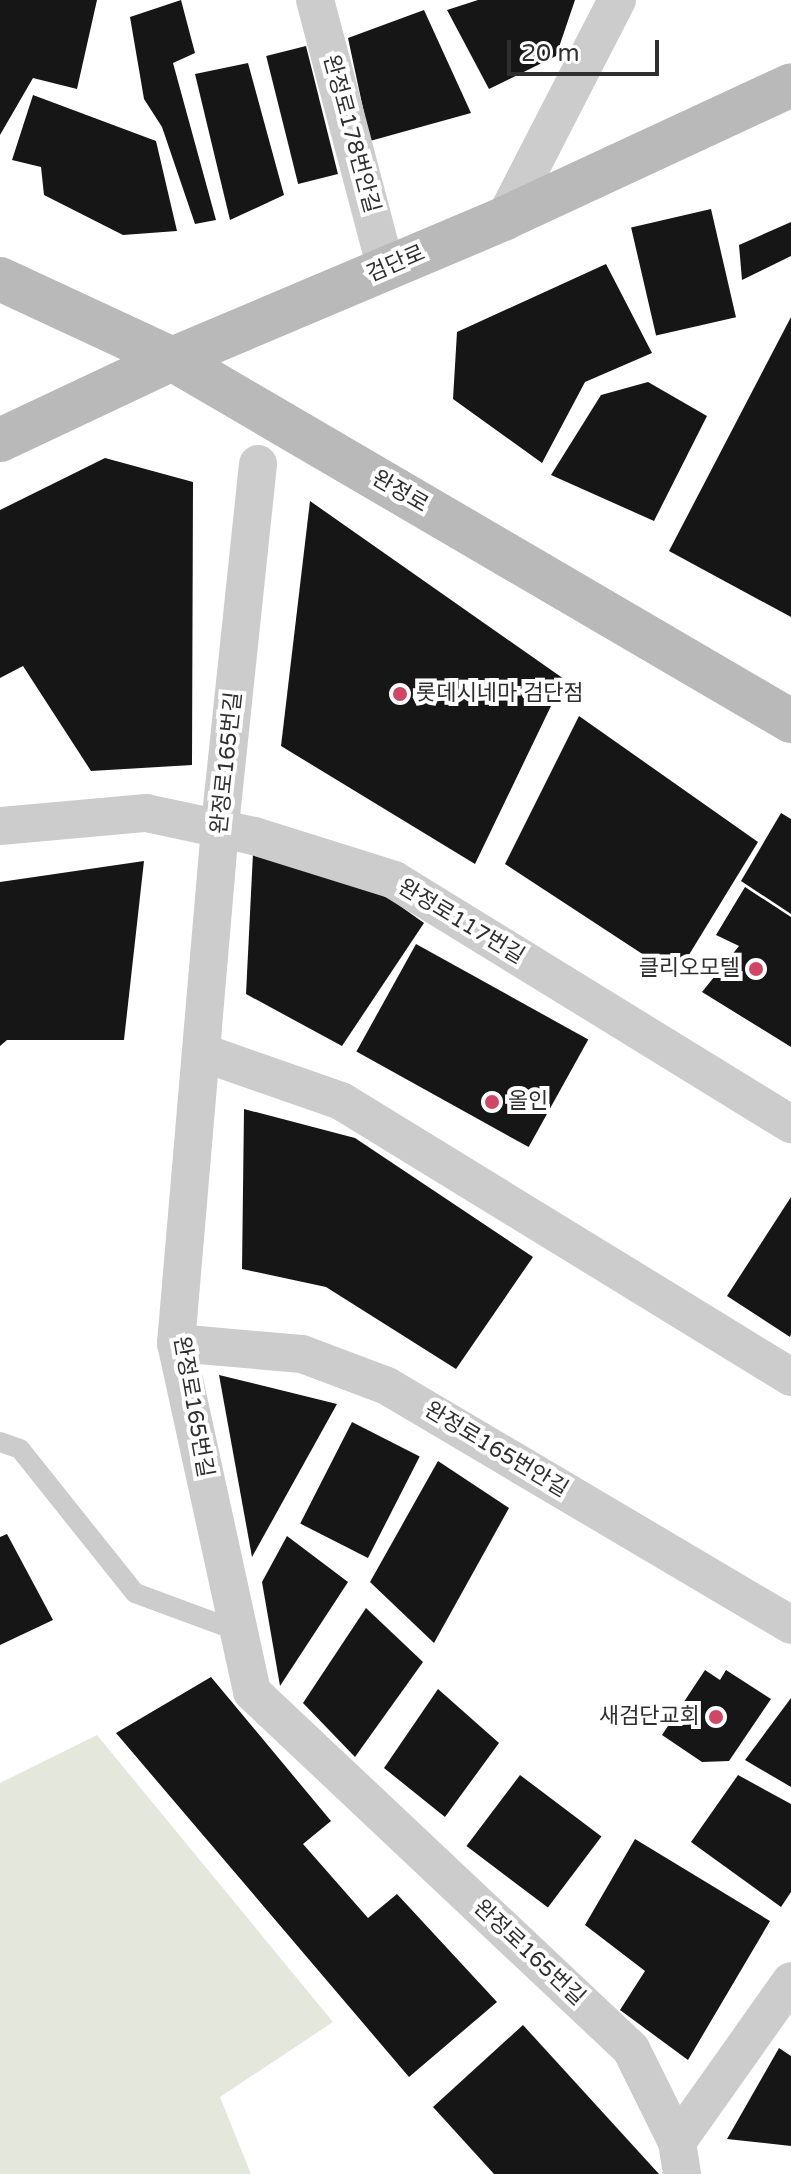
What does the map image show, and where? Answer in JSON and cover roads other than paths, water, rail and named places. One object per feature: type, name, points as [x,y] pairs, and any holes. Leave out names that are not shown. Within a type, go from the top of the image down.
[{"type":"main road","name":"검단로","points":[[0,440],[172,359],[505,218],[791,85]]},
{"type":"main road","name":"완정로","points":[[0,279],[172,359],[791,721]]},
{"type":"street","name":"완정로178번안길","points":[[315,0],[386,268]]},
{"type":"street","points":[[505,218],[617,0]]},
{"type":"street","name":"완정로165번길","points":[[258,464],[220,828],[176,1343],[252,1692],[631,2049],[680,2158]]},
{"type":"street","name":"완정로117번길","points":[[0,826],[146,813],[220,828],[394,880],[791,1124]]},
{"type":"street","points":[[201,1052],[341,1101],[791,1377]]},
{"type":"street","name":"완정로165번안길","points":[[176,1343],[302,1354],[387,1386],[791,1625]]},
{"type":"street","points":[[680,2158],[779,2024],[791,1981]]},
{"type":"lane","points":[[0,1442],[20,1449],[135,1593],[238,1631]]},
{"type":"place","name":"롯데시네마 검단점","points":[[400,694]]},
{"type":"place","name":"클리오모텔","points":[[756,969]]},
{"type":"place","name":"올인","points":[[492,1102]]},
{"type":"place","name":"새검단교회","points":[[716,1717]]}]
